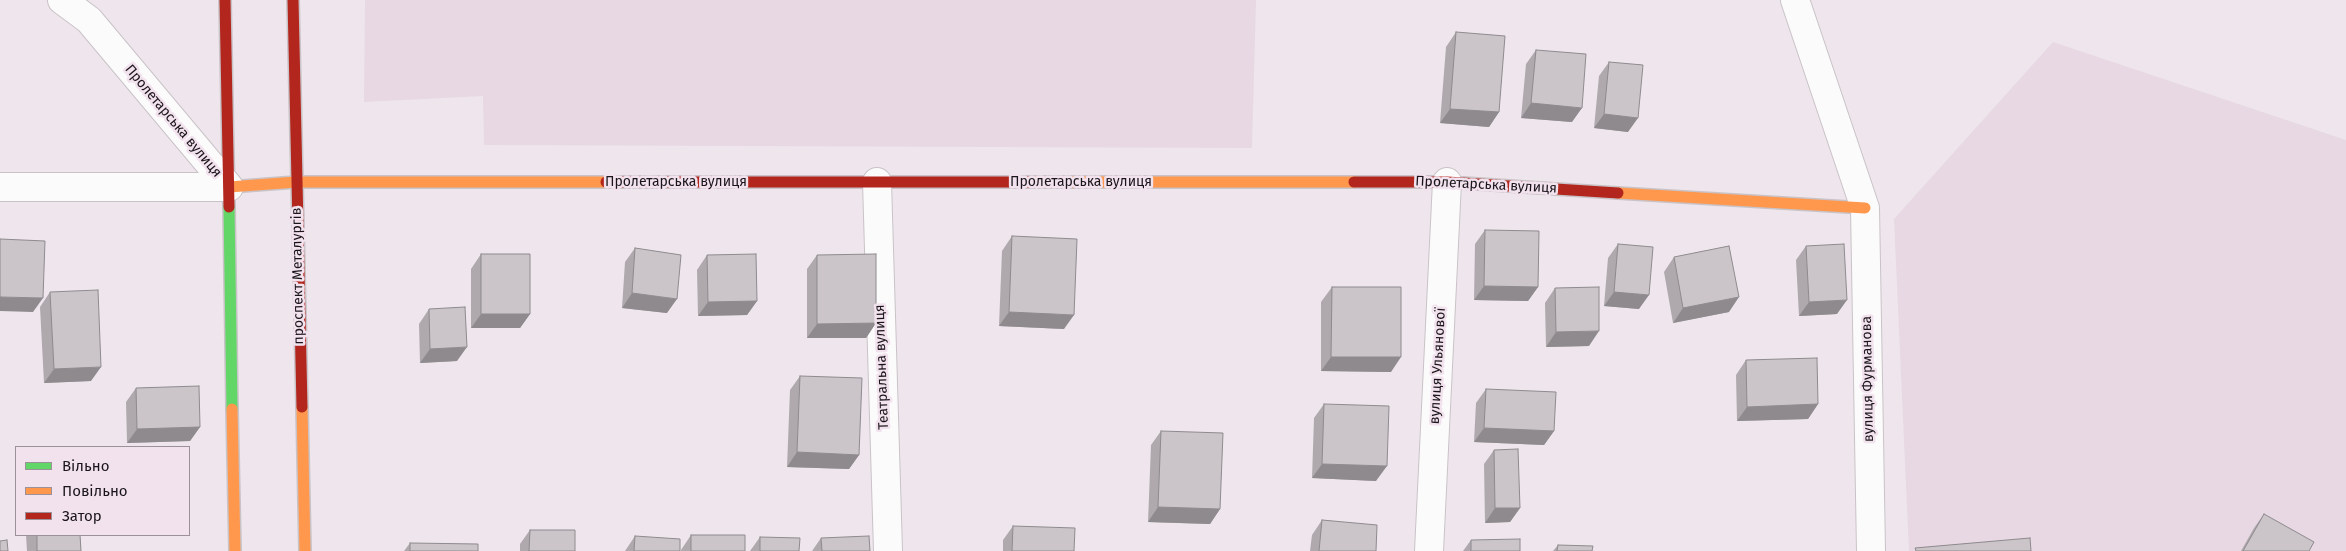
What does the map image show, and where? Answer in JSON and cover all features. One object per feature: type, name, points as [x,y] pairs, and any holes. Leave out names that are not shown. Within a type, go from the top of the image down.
[{"type":"street","name":"Пролетарська вулиця","points":[[62,0],[89,20],[229,187]]},
{"type":"street","points":[[225,0],[235,551]]},
{"type":"street","name":"проспект Металургів","points":[[293,0],[305,551]]},
{"type":"street","name":"вулиця Фурманова","points":[[1795,0],[1865,208],[1871,551]]},
{"type":"street","name":"Пролетарська вулиця","points":[[0,187],[229,187],[296,182],[1447,182],[1865,208]]},
{"type":"street","name":"Театральна вулиця","points":[[877,182],[888,551]]},
{"type":"street","name":"вулиця Ульянової","points":[[1429,551],[1447,182]]},
{"type":"shaded area","points":[[365,0],[1256,0],[1252,148],[484,145],[483,96],[364,102]]},
{"type":"shaded area","points":[[2053,42],[2346,140],[2346,551],[1909,551],[1894,219]]},
{"type":"building","points":[[1456,32],[1505,36],[1499,112],[1450,109]]},
{"type":"building","points":[[1536,50],[1586,54],[1582,108],[1531,103]]},
{"type":"building","points":[[1609,62],[1643,65],[1638,118],[1604,114]]},
{"type":"building","points":[[1485,230],[1539,231],[1538,287],[1484,286]]},
{"type":"building","points":[[1012,236],[1077,239],[1074,315],[1009,312]]},
{"type":"building","points":[[0,239],[45,241],[43,298],[0,297]]},
{"type":"building","points":[[1618,244],[1653,247],[1649,295],[1614,292]]},
{"type":"building","points":[[1844,244],[1847,300],[1809,302],[1806,246]]},
{"type":"building","points":[[1729,246],[1739,297],[1683,308],[1674,257]]},
{"type":"building","points":[[635,248],[681,255],[677,299],[632,293]]},
{"type":"building","points":[[481,254],[530,254],[530,314],[481,314]]},
{"type":"building","points":[[756,254],[757,301],[708,302],[707,255]]},
{"type":"building","points":[[876,254],[876,323],[817,324],[817,255]]},
{"type":"building","points":[[1332,287],[1401,287],[1401,357],[1331,357]]},
{"type":"building","points":[[1599,287],[1599,331],[1556,332],[1555,288]]},
{"type":"building","points":[[98,290],[101,367],[54,369],[50,292]]},
{"type":"building","points":[[465,307],[467,347],[430,349],[429,309]]},
{"type":"building","points":[[1817,358],[1818,404],[1747,407],[1746,360]]},
{"type":"building","points":[[800,376],[862,378],[859,455],[797,452]]},
{"type":"building","points":[[199,386],[200,427],[137,429],[136,388]]},
{"type":"building","points":[[1486,389],[1556,392],[1554,431],[1484,428]]},
{"type":"building","points":[[1324,404],[1389,406],[1387,466],[1322,464]]},
{"type":"building","points":[[1161,431],[1223,433],[1220,509],[1158,507]]},
{"type":"building","points":[[1518,449],[1520,508],[1495,508],[1494,450]]},
{"type":"building","points":[[2264,514],[2314,542],[2309,551],[2243,551]]},
{"type":"building","points":[[1322,520],[1377,525],[1376,551],[1319,551]]},
{"type":"building","points":[[1013,526],[1075,528],[1074,551],[1012,551]]},
{"type":"building","points":[[530,530],[575,530],[575,551],[529,551]]},
{"type":"building","points":[[691,535],[745,535],[745,551],[691,551]]},
{"type":"building","points":[[37,536],[80,536],[81,551],[37,551]]},
{"type":"building","points":[[635,536],[680,539],[680,551],[634,551]]},
{"type":"building","points":[[869,536],[870,551],[822,551],[821,538]]},
{"type":"building","points":[[760,537],[800,538],[799,551],[760,551]]},
{"type":"building","points":[[2030,538],[2031,551],[1916,551],[1915,548]]},
{"type":"building","points":[[1520,539],[1520,551],[1471,551],[1471,540]]},
{"type":"building","points":[[7,540],[8,551],[0,551],[0,541]]},
{"type":"building","points":[[410,543],[478,544],[478,551],[410,551]]},
{"type":"building","points":[[1558,545],[1593,546],[1592,551],[1557,551]]},
{"type":"traffic: fast","points":[[229,207],[232,409]]},
{"type":"traffic: slow","points":[[229,187],[296,182],[606,182]]},
{"type":"traffic: slow","points":[[1031,182],[1354,182]]},
{"type":"traffic: slow","points":[[1618,193],[1865,208]]},
{"type":"traffic: slow","points":[[302,407],[305,551]]},
{"type":"traffic: slow","points":[[232,409],[235,551]]},
{"type":"traffic: jam","points":[[225,0],[229,207]]},
{"type":"traffic: jam","points":[[293,0],[302,407]]},
{"type":"traffic: jam","points":[[606,182],[1031,182]]},
{"type":"traffic: jam","points":[[1354,182],[1447,182],[1618,193]]}]
